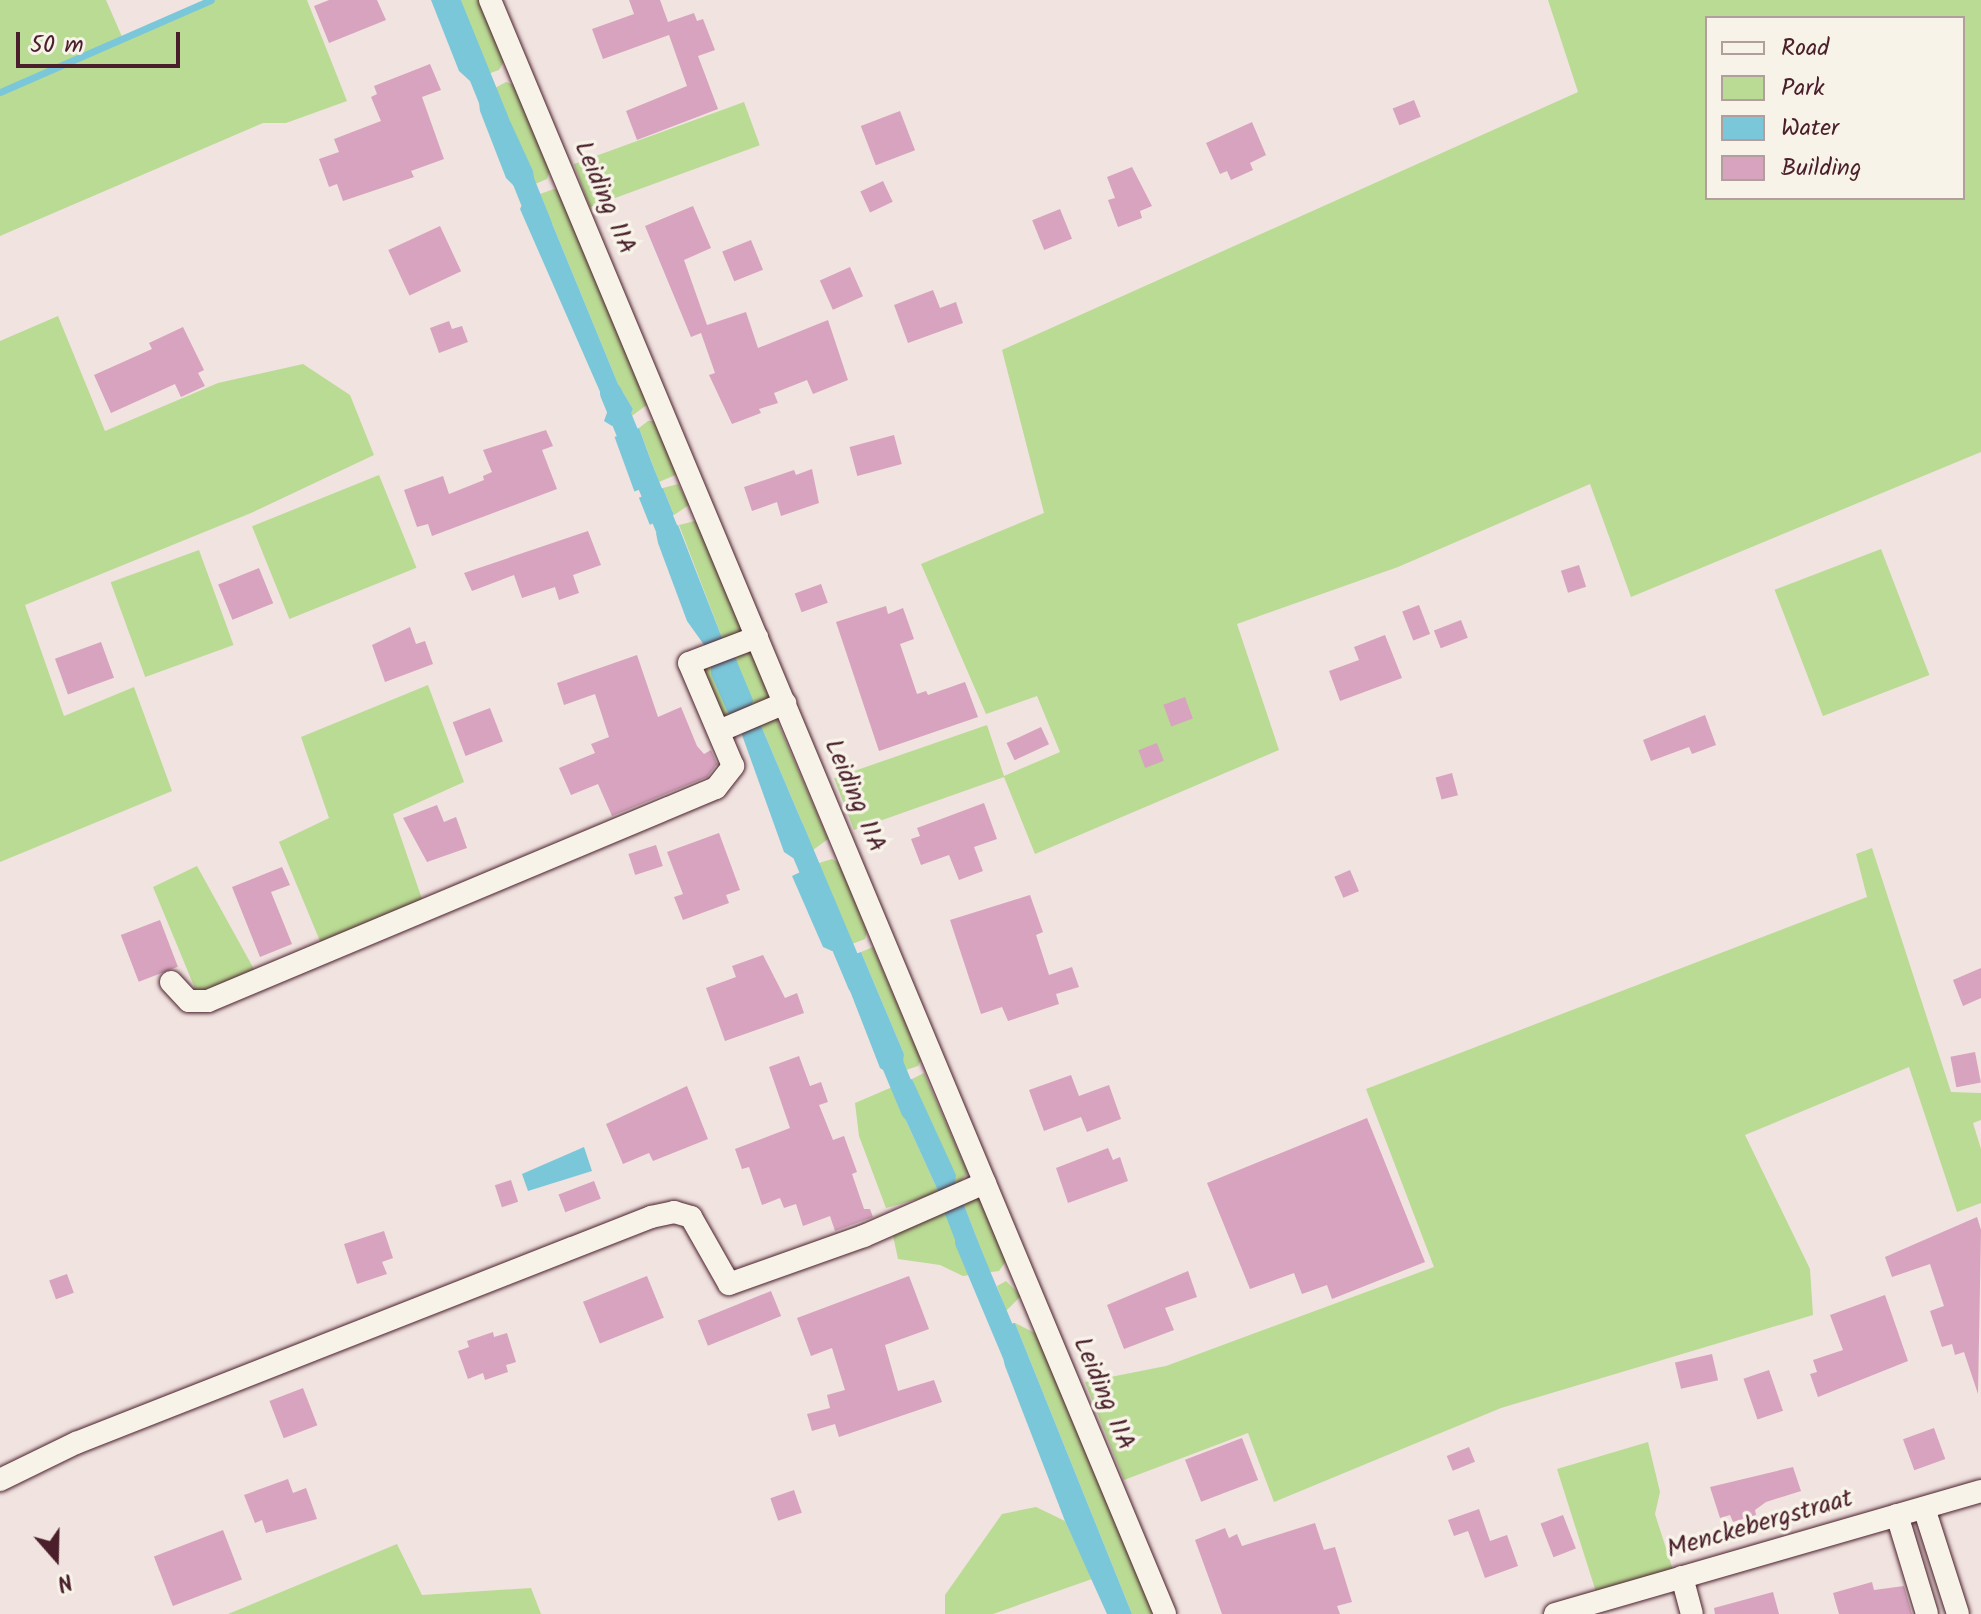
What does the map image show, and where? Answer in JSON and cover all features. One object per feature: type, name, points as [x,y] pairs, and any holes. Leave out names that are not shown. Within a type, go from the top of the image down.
[{"type":"street","name":"Leiding 11A","points":[[490,0],[750,640],[1165,1614]]},
{"type":"street","points":[[171,982],[189,1001],[208,1001],[716,788],[733,766],[728,727],[689,663],[750,640]]},
{"type":"street","points":[[728,727],[780,706]]},
{"type":"street","points":[[0,1480],[76,1443],[651,1217],[674,1212],[691,1217],[729,1284],[864,1236],[981,1184]]},
{"type":"street","name":"Menckebergstraat","points":[[1555,1614],[1981,1491]]},
{"type":"street","points":[[1924,1508],[1958,1614]]},
{"type":"street","points":[[1897,1515],[1927,1614]]},
{"type":"street","points":[[1682,1577],[1692,1614]]},
{"type":"green space","points":[[0,0],[106,0],[123,39],[211,0],[307,0],[347,101],[286,123],[263,123],[0,236]]},
{"type":"green space","points":[[458,0],[479,0],[505,60],[499,70],[485,75]]},
{"type":"green space","points":[[1548,0],[1981,0],[1981,452],[1631,597],[1590,484],[1398,567],[1237,624],[1279,750],[1035,854],[1004,777],[854,830],[834,778],[987,725],[1004,776],[1060,752],[1037,696],[986,714],[921,564],[1044,513],[1002,350],[1578,92]]},
{"type":"green space","points":[[506,82],[515,85],[550,170],[547,179],[535,184],[495,88]]},
{"type":"green space","points":[[744,102],[760,145],[590,207],[574,164]]},
{"type":"green space","points":[[554,189],[560,191],[648,404],[629,418],[633,409],[618,384],[540,194]]},
{"type":"green space","points":[[58,316],[105,431],[218,383],[303,364],[350,395],[374,455],[251,513],[25,605],[64,716],[134,687],[172,791],[0,862],[0,341]]},
{"type":"green space","points":[[648,421],[655,421],[680,473],[659,482],[639,428]]},
{"type":"green space","points":[[379,475],[416,568],[289,619],[252,526]]},
{"type":"green space","points":[[678,484],[689,505],[674,515],[663,488]]},
{"type":"green space","points":[[695,521],[701,525],[741,627],[740,636],[724,643],[679,525]]},
{"type":"green space","points":[[1881,549],[1929,675],[1823,716],[1775,590]]},
{"type":"green space","points":[[199,550],[234,645],[145,677],[111,582]]},
{"type":"green space","points":[[749,648],[767,689],[768,699],[750,711],[733,652]]},
{"type":"green space","points":[[711,660],[728,713],[737,717],[725,722],[700,670]]},
{"type":"green space","points":[[428,685],[464,782],[393,814],[424,905],[322,946],[279,842],[329,818],[301,737]]},
{"type":"green space","points":[[775,716],[828,839],[809,853],[810,841],[759,721]]},
{"type":"green space","points":[[1872,848],[1951,1092],[1981,1093],[1981,1120],[1973,1123],[1981,1149],[1981,1203],[1957,1212],[1909,1067],[1745,1135],[1810,1269],[1813,1315],[1501,1408],[1274,1502],[1248,1433],[1124,1480],[1085,1382],[1166,1366],[1434,1267],[1366,1089],[1867,897],[1856,854]]},
{"type":"green space","points":[[832,859],[839,863],[867,932],[865,939],[852,944],[819,863]]},
{"type":"green space","points":[[197,866],[255,971],[208,994],[196,991],[153,887]]},
{"type":"green space","points":[[873,947],[921,1060],[918,1066],[903,1071],[904,1054],[861,952]]},
{"type":"green space","points":[[924,1073],[968,1173],[954,1188],[912,1079]]},
{"type":"green space","points":[[897,1085],[898,1103],[939,1193],[886,1208],[859,1136],[855,1103]]},
{"type":"green space","points":[[977,1193],[1006,1261],[999,1271],[963,1276],[940,1265],[898,1259],[892,1231],[942,1205],[987,1265],[961,1197]]},
{"type":"green space","points":[[1006,1281],[1021,1296],[1006,1311],[997,1286]]},
{"type":"green space","points":[[1015,1323],[1039,1335],[1154,1614],[1132,1614]]},
{"type":"green space","points":[[1648,1442],[1660,1492],[1655,1514],[1673,1570],[1596,1592],[1557,1469]]},
{"type":"green space","points":[[1036,1507],[1065,1521],[1092,1579],[993,1614],[945,1614],[945,1595],[1002,1514]]},
{"type":"green space","points":[[397,1544],[422,1595],[531,1588],[541,1614],[228,1614]]},
{"type":"water","points":[[431,0],[458,0],[485,75],[470,81],[459,71]]},
{"type":"water","points":[[495,88],[533,171],[535,184],[518,190],[506,178],[480,111],[478,94]]},
{"type":"water","points":[[540,194],[618,384],[633,409],[629,418],[612,426],[604,421],[608,410],[520,209],[524,201]]},
{"type":"water","points":[[639,428],[659,483],[634,491],[615,437]]},
{"type":"water","points":[[663,488],[674,515],[650,525],[639,498]]},
{"type":"water","points":[[678,525],[724,643],[707,649],[687,621],[658,543],[656,533]]},
{"type":"water","points":[[733,652],[753,700],[750,711],[737,717],[728,713],[711,674],[711,660]]},
{"type":"water","points":[[759,721],[810,841],[809,853],[793,858],[784,852],[742,735],[744,727]]},
{"type":"water","points":[[819,863],[852,944],[832,951],[823,947],[792,876]]},
{"type":"water","points":[[861,952],[904,1054],[903,1071],[891,1075],[880,1068],[838,960]]},
{"type":"water","points":[[912,1079],[956,1175],[954,1188],[939,1193],[898,1103],[897,1085]]},
{"type":"water","points":[[584,1147],[592,1171],[528,1191],[522,1174]]},
{"type":"water","points":[[961,1197],[988,1266],[968,1274],[941,1205]]},
{"type":"water","points":[[1015,1323],[1132,1614],[1107,1614],[1065,1521],[1005,1366],[996,1329]]},
{"type":"building","points":[[329,0],[377,0],[386,20],[329,43],[314,6]]},
{"type":"building","points":[[629,0],[660,0],[668,22],[694,13],[697,21],[703,19],[715,50],[698,56],[718,109],[637,140],[626,111],[687,86],[669,35],[603,59],[592,29],[634,14]]},
{"type":"building","points":[[430,64],[441,90],[422,97],[444,159],[411,171],[414,177],[343,201],[337,184],[329,187],[319,159],[339,152],[334,139],[381,121],[371,97],[377,94],[374,86]]},
{"type":"building","points":[[1414,100],[1421,117],[1399,125],[1393,109]]},
{"type":"building","points":[[900,111],[915,150],[876,165],[861,126]]},
{"type":"building","points":[[1252,122],[1266,155],[1250,163],[1253,170],[1231,180],[1227,171],[1220,174],[1206,143]]},
{"type":"building","points":[[1132,167],[1152,206],[1140,211],[1142,218],[1118,227],[1108,200],[1115,198],[1107,177]]},
{"type":"building","points":[[883,181],[893,202],[870,212],[860,192]]},
{"type":"building","points":[[693,206],[711,248],[684,260],[707,325],[746,312],[758,348],[828,320],[848,380],[813,394],[807,380],[774,393],[778,403],[759,409],[761,413],[732,424],[709,375],[715,373],[701,333],[691,337],[645,226]]},
{"type":"building","points":[[1060,209],[1072,239],[1044,250],[1032,220]]},
{"type":"building","points":[[440,226],[461,271],[409,295],[388,250]]},
{"type":"building","points":[[751,240],[763,270],[734,281],[722,252]]},
{"type":"building","points":[[850,267],[863,296],[833,310],[820,280]]},
{"type":"building","points":[[933,290],[940,308],[956,302],[963,323],[908,343],[894,305]]},
{"type":"building","points":[[449,321],[452,329],[462,326],[468,342],[439,353],[430,328]]},
{"type":"building","points":[[183,327],[204,370],[198,373],[205,386],[181,397],[175,384],[111,413],[94,375],[152,349],[149,343]]},
{"type":"building","points":[[546,430],[553,446],[542,450],[557,489],[432,536],[428,524],[417,527],[404,490],[443,476],[449,494],[484,480],[483,476],[492,472],[483,450]]},
{"type":"building","points":[[894,435],[902,464],[857,476],[850,447]]},
{"type":"building","points":[[812,469],[819,503],[781,516],[777,502],[752,511],[744,487],[794,470],[796,475]]},
{"type":"building","points":[[588,531],[601,565],[573,575],[579,593],[559,600],[555,587],[522,598],[514,575],[472,591],[464,573]]},
{"type":"building","points":[[1579,565],[1586,587],[1568,593],[1561,571]]},
{"type":"building","points":[[259,568],[273,603],[232,620],[218,584]]},
{"type":"building","points":[[821,584],[828,603],[802,612],[795,594]]},
{"type":"building","points":[[1419,605],[1430,634],[1413,640],[1402,611]]},
{"type":"building","points":[[886,606],[888,614],[903,608],[914,639],[900,644],[917,694],[926,691],[928,695],[965,682],[978,717],[879,751],[836,622]]},
{"type":"building","points":[[1461,620],[1468,638],[1441,648],[1434,630]]},
{"type":"building","points":[[410,627],[416,644],[425,641],[433,664],[385,682],[372,645]]},
{"type":"building","points":[[1385,635],[1402,678],[1340,701],[1329,671],[1359,660],[1354,647]]},
{"type":"building","points":[[101,642],[114,678],[68,694],[55,659]]},
{"type":"building","points":[[637,655],[658,717],[681,707],[697,746],[704,754],[711,750],[717,764],[707,777],[612,816],[598,784],[571,795],[559,768],[595,753],[591,744],[609,737],[595,694],[564,705],[557,683]]},
{"type":"building","points":[[1185,697],[1193,719],[1171,726],[1163,705]]},
{"type":"building","points":[[490,708],[503,742],[466,756],[453,722]]},
{"type":"building","points":[[1705,715],[1716,745],[1692,754],[1689,747],[1651,761],[1643,740]]},
{"type":"building","points":[[1041,727],[1049,744],[1015,760],[1007,743]]},
{"type":"building","points":[[1157,743],[1164,761],[1145,768],[1138,750]]},
{"type":"building","points":[[1452,773],[1458,795],[1442,800],[1436,777]]},
{"type":"building","points":[[984,803],[997,839],[974,847],[983,871],[959,880],[949,855],[921,865],[911,839],[920,836],[917,828]]},
{"type":"building","points":[[437,805],[444,822],[456,817],[467,848],[427,862],[403,818]]},
{"type":"building","points":[[719,833],[740,890],[726,895],[729,903],[683,920],[674,897],[683,894],[667,852]]},
{"type":"building","points":[[656,845],[663,866],[635,875],[628,854]]},
{"type":"building","points":[[282,867],[290,885],[271,892],[292,944],[260,957],[232,887]]},
{"type":"building","points":[[1350,870],[1359,891],[1343,898],[1334,877]]},
{"type":"building","points":[[1030,895],[1043,932],[1036,935],[1049,975],[1072,967],[1079,987],[1056,994],[1059,1004],[1008,1021],[1002,1007],[981,1014],[950,920]]},
{"type":"building","points":[[160,920],[178,967],[139,982],[121,935]]},
{"type":"building","points":[[763,955],[785,998],[797,993],[804,1013],[725,1041],[706,988],[736,977],[732,966]]},
{"type":"building","points":[[1981,968],[1981,998],[1963,1006],[1953,980]]},
{"type":"building","points":[[1975,1052],[1981,1082],[1956,1087],[1950,1057]]},
{"type":"building","points":[[799,1056],[810,1086],[821,1082],[828,1102],[819,1105],[833,1140],[844,1136],[857,1172],[852,1174],[864,1209],[870,1209],[873,1217],[835,1231],[830,1216],[803,1226],[796,1204],[784,1208],[780,1198],[762,1205],[749,1167],[742,1169],[735,1149],[790,1128],[769,1067]]},
{"type":"building","points":[[1071,1075],[1079,1096],[1109,1085],[1121,1119],[1087,1132],[1081,1117],[1044,1131],[1029,1090]]},
{"type":"building","points":[[687,1086],[708,1139],[653,1161],[649,1153],[623,1164],[606,1124]]},
{"type":"building","points":[[1367,1118],[1425,1262],[1332,1299],[1327,1285],[1302,1294],[1294,1273],[1250,1289],[1207,1183]]},
{"type":"building","points":[[1108,1148],[1113,1160],[1120,1157],[1128,1181],[1068,1203],[1056,1168]]},
{"type":"building","points":[[511,1180],[518,1202],[502,1207],[495,1185]]},
{"type":"building","points":[[594,1181],[601,1199],[565,1212],[559,1195]]},
{"type":"building","points":[[1977,1217],[1981,1230],[1978,1394],[1964,1352],[1955,1355],[1952,1344],[1942,1347],[1930,1311],[1944,1306],[1930,1264],[1892,1277],[1885,1257]]},
{"type":"building","points":[[384,1231],[393,1258],[382,1262],[387,1274],[357,1284],[344,1244]]},
{"type":"building","points":[[1188,1271],[1197,1297],[1165,1308],[1174,1330],[1124,1349],[1107,1305]]},
{"type":"building","points":[[67,1274],[74,1293],[56,1299],[49,1280]]},
{"type":"building","points":[[647,1276],[664,1318],[600,1344],[583,1302]]},
{"type":"building","points":[[909,1276],[929,1329],[885,1345],[898,1391],[934,1380],[942,1402],[839,1437],[835,1424],[812,1431],[807,1414],[830,1408],[827,1395],[845,1390],[832,1348],[811,1356],[797,1318]]},
{"type":"building","points":[[771,1291],[781,1316],[708,1346],[698,1321]]},
{"type":"building","points":[[1885,1295],[1908,1361],[1818,1397],[1810,1374],[1817,1372],[1813,1360],[1843,1350],[1830,1315]]},
{"type":"building","points":[[493,1332],[494,1337],[507,1333],[516,1362],[506,1365],[508,1372],[485,1380],[483,1373],[468,1379],[458,1351],[469,1347],[467,1341]]},
{"type":"building","points":[[1712,1354],[1718,1380],[1681,1389],[1675,1363]]},
{"type":"building","points":[[1769,1370],[1783,1411],[1757,1419],[1743,1379]]},
{"type":"building","points":[[303,1388],[317,1425],[284,1438],[269,1401]]},
{"type":"building","points":[[1934,1428],[1945,1459],[1914,1470],[1903,1439]]},
{"type":"building","points":[[1242,1438],[1258,1480],[1201,1502],[1185,1460]]},
{"type":"building","points":[[1469,1447],[1475,1462],[1453,1471],[1447,1456]]},
{"type":"building","points":[[1793,1467],[1801,1491],[1766,1502],[1755,1510],[1756,1515],[1733,1522],[1730,1515],[1720,1518],[1710,1487]]},
{"type":"building","points":[[288,1479],[293,1493],[306,1488],[317,1519],[266,1533],[262,1520],[255,1523],[244,1495]]},
{"type":"building","points":[[794,1490],[802,1513],[778,1521],[770,1498]]},
{"type":"building","points":[[1479,1509],[1490,1541],[1507,1535],[1518,1566],[1485,1578],[1468,1531],[1454,1536],[1448,1520]]},
{"type":"building","points":[[1563,1515],[1576,1549],[1553,1557],[1541,1524]]},
{"type":"building","points":[[1315,1523],[1324,1550],[1335,1547],[1352,1602],[1337,1606],[1340,1614],[1222,1614],[1195,1540],[1225,1528],[1229,1538],[1237,1534],[1242,1546]]},
{"type":"building","points":[[223,1530],[242,1579],[173,1606],[154,1557]]},
{"type":"building","points":[[1872,1582],[1874,1590],[1904,1586],[1912,1614],[1839,1614],[1833,1593]]},
{"type":"building","points":[[1773,1592],[1779,1614],[1715,1614],[1714,1608]]},
{"type":"waterway","points":[[0,92],[211,0]]},
{"type":"waterway","points":[[449,0],[497,118]]},
{"type":"waterway","points":[[515,160],[541,225]]},
{"type":"waterway","points":[[611,393],[677,554]]},
{"type":"waterway","points":[[793,829],[859,985]]},
{"type":"waterway","points":[[885,1046],[912,1111]]},
{"type":"waterway","points":[[966,1242],[1013,1354]]}]
